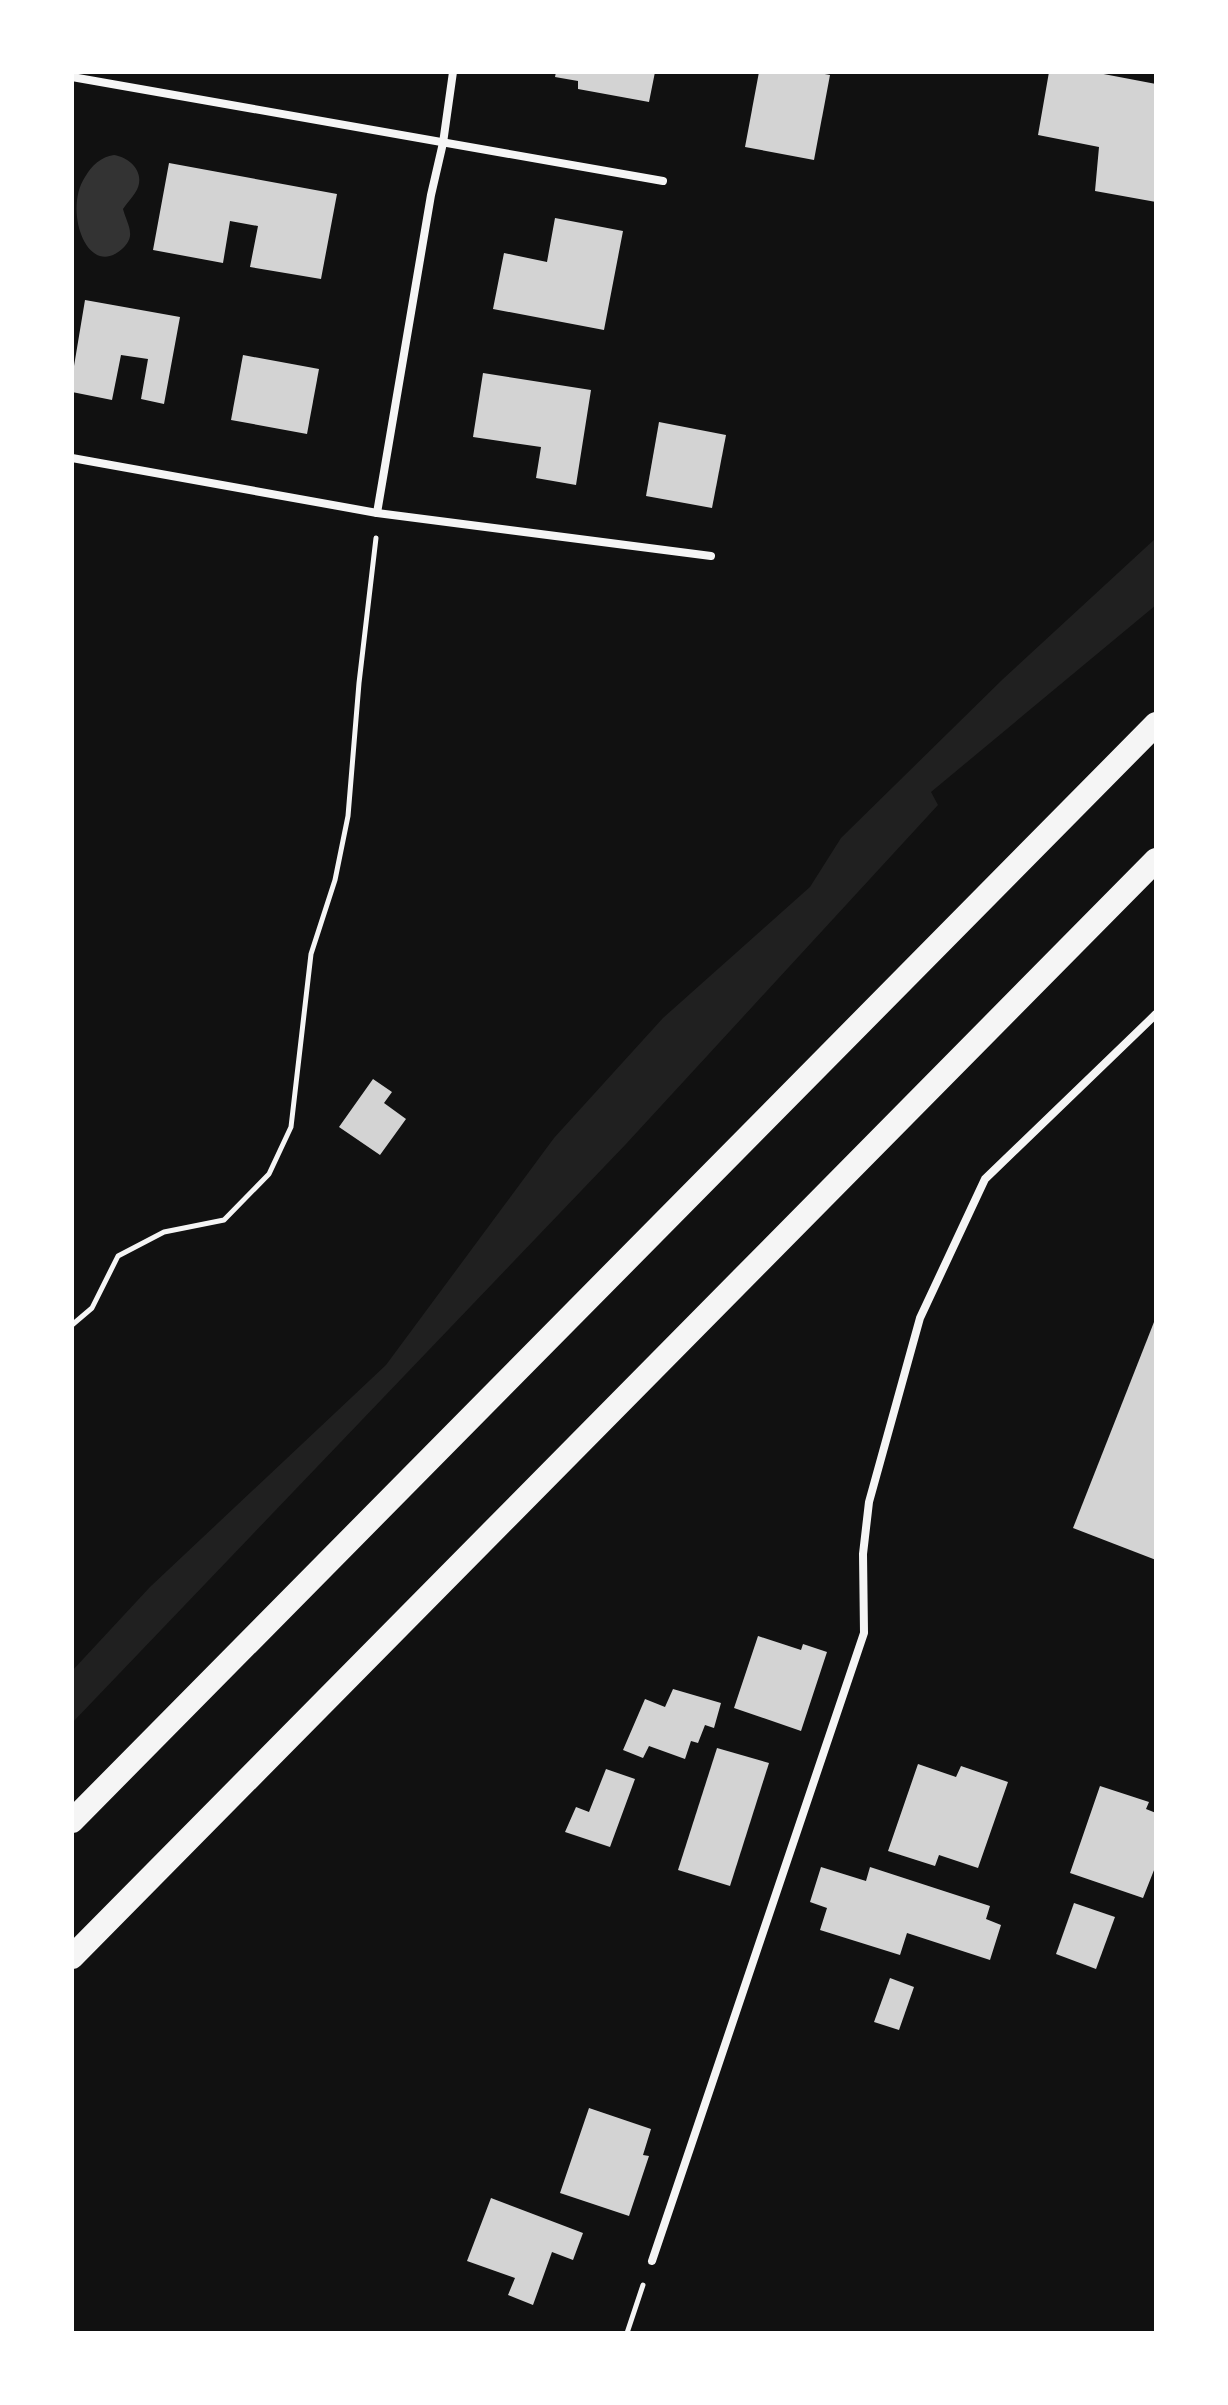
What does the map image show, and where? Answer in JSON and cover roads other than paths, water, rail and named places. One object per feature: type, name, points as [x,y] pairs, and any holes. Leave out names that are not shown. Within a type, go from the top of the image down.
[{"type":"highway","points":[[74,1819],[1156,724]]},
{"type":"highway","points":[[72,1957],[1156,860]]},
{"type":"street","points":[[377,513],[453,72]]},
{"type":"street","points":[[72,77],[663,181]]},
{"type":"street","points":[[72,458],[377,513],[711,556]]},
{"type":"street","points":[[652,2261],[864,1633],[863,1554],[869,1502],[920,1318],[985,1179],[1156,1014]]}]
